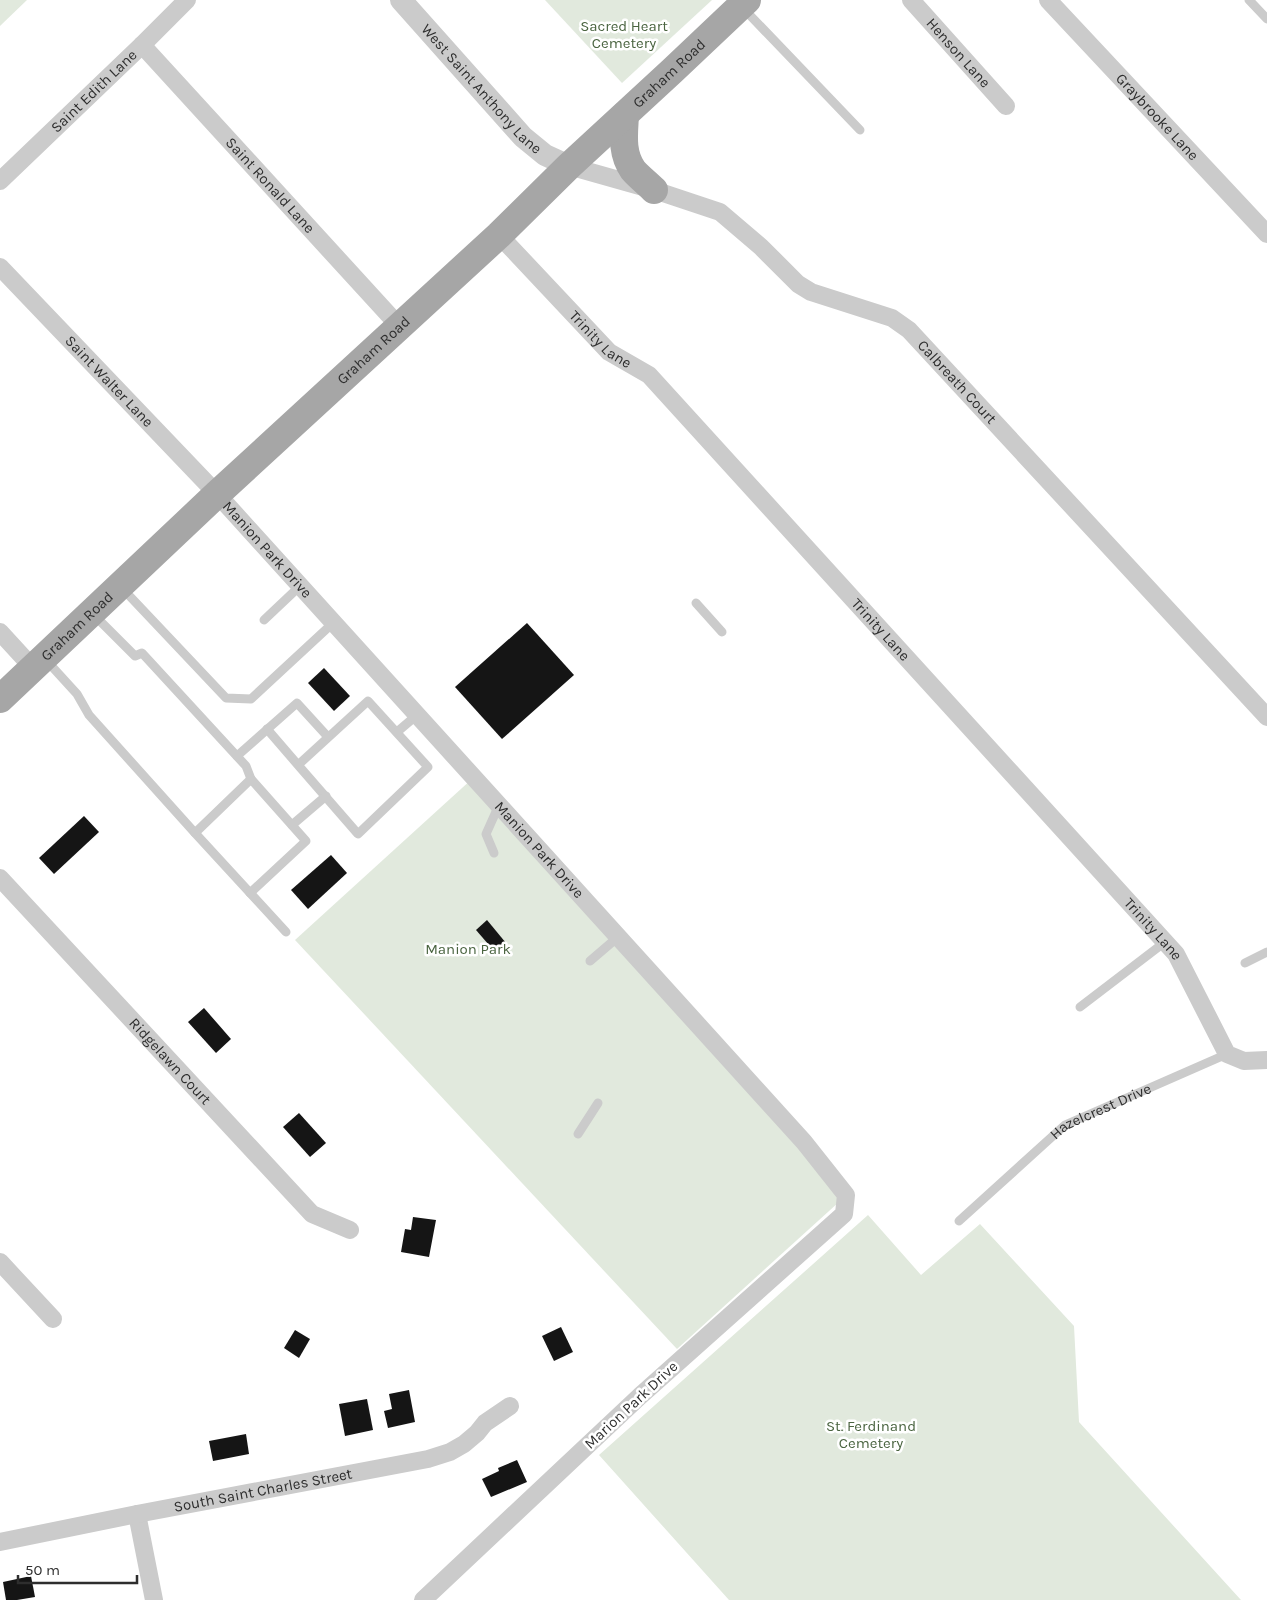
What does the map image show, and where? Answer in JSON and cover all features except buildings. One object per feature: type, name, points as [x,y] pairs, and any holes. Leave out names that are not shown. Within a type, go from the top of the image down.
[{"type":"main road","name":"Graham Road","points":[[0,699],[217,494],[499,235],[569,166],[744,3]]},
{"type":"main road","points":[[625,115],[624,142],[626,157],[634,170],[654,190]]},
{"type":"street","name":"Saint Edith Lane","points":[[0,181],[142,46],[187,0]]},
{"type":"street","name":"West Saint Anthony Lane","points":[[402,0],[523,137],[545,155],[569,166]]},
{"type":"street","name":"Henson Lane","points":[[910,0],[1006,106]]},
{"type":"street","name":"Graybrooke Lane","points":[[1048,0],[1267,234]]},
{"type":"street","name":"Saint Ronald Lane","points":[[142,46],[399,326]]},
{"type":"street","name":"Calbreath Court","points":[[569,166],[654,190],[720,212],[761,247],[798,284],[811,292],[892,318],[909,330],[1267,716]]},
{"type":"street","name":"Trinity Lane","points":[[499,235],[609,352],[649,375],[1176,954],[1227,1054]]},
{"type":"street","name":"Saint Walter Lane","points":[[0,267],[217,494]]},
{"type":"street","name":"Manion Park Drive","points":[[217,494],[804,1142],[846,1195],[844,1214]]},
{"type":"street","points":[[0,632],[39,663]]},
{"type":"street","name":"Ridgelawn Court","points":[[0,878],[312,1214],[350,1230]]},
{"type":"street","points":[[1227,1054],[1244,1062],[1267,1060]]},
{"type":"street","name":"Marion Park Drive","points":[[423,1600],[640,1396],[844,1214]]},
{"type":"street","points":[[0,1262],[53,1319]]},
{"type":"street","name":"South Saint Charles Street","points":[[0,1542],[136,1514],[428,1460],[450,1452],[464,1444],[496,1414],[510,1406]]},
{"type":"street","points":[[136,1514],[154,1600]]},
{"type":"lane","points":[[1249,0],[1267,19]]},
{"type":"lane","points":[[744,3],[860,130]]},
{"type":"lane","points":[[120,586],[226,698],[251,699],[333,623]]},
{"type":"lane","points":[[264,620],[300,586]]},
{"type":"lane","points":[[696,603],[722,632]]},
{"type":"lane","points":[[92,613],[134,656],[142,653],[246,766],[251,779],[306,841],[250,893]]},
{"type":"lane","points":[[39,663],[77,694],[89,716],[286,932]]},
{"type":"lane","points":[[267,729],[298,765],[326,796],[358,834],[428,767],[368,701],[298,765]]},
{"type":"lane","points":[[237,756],[297,702],[328,737]]},
{"type":"lane","points":[[397,732],[417,715]]},
{"type":"lane","points":[[194,833],[251,779]]},
{"type":"lane","points":[[292,825],[326,796]]},
{"type":"lane","points":[[494,853],[486,834],[499,805]]},
{"type":"lane","points":[[590,961],[618,937]]},
{"type":"lane","points":[[1080,1007],[1165,942]]},
{"type":"lane","points":[[1245,964],[1267,952]]},
{"type":"lane","name":"Hazelcrest Drive","points":[[959,1221],[1065,1124],[1227,1054]]},
{"type":"lane","points":[[578,1134],[598,1103]]},
{"type":"green space","points":[[0,0],[27,0],[0,26]]},
{"type":"green space","name":"Sacred Heart Cemetery","points":[[545,0],[712,0],[622,83]]},
{"type":"green space","name":"Manion Park","points":[[473,778],[850,1192],[677,1349],[295,940]]},
{"type":"green space","name":"St. Ferdinand Cemetery","points":[[868,1215],[921,1275],[980,1224],[1074,1326],[1079,1422],[1241,1600],[729,1600],[599,1455]]}]
